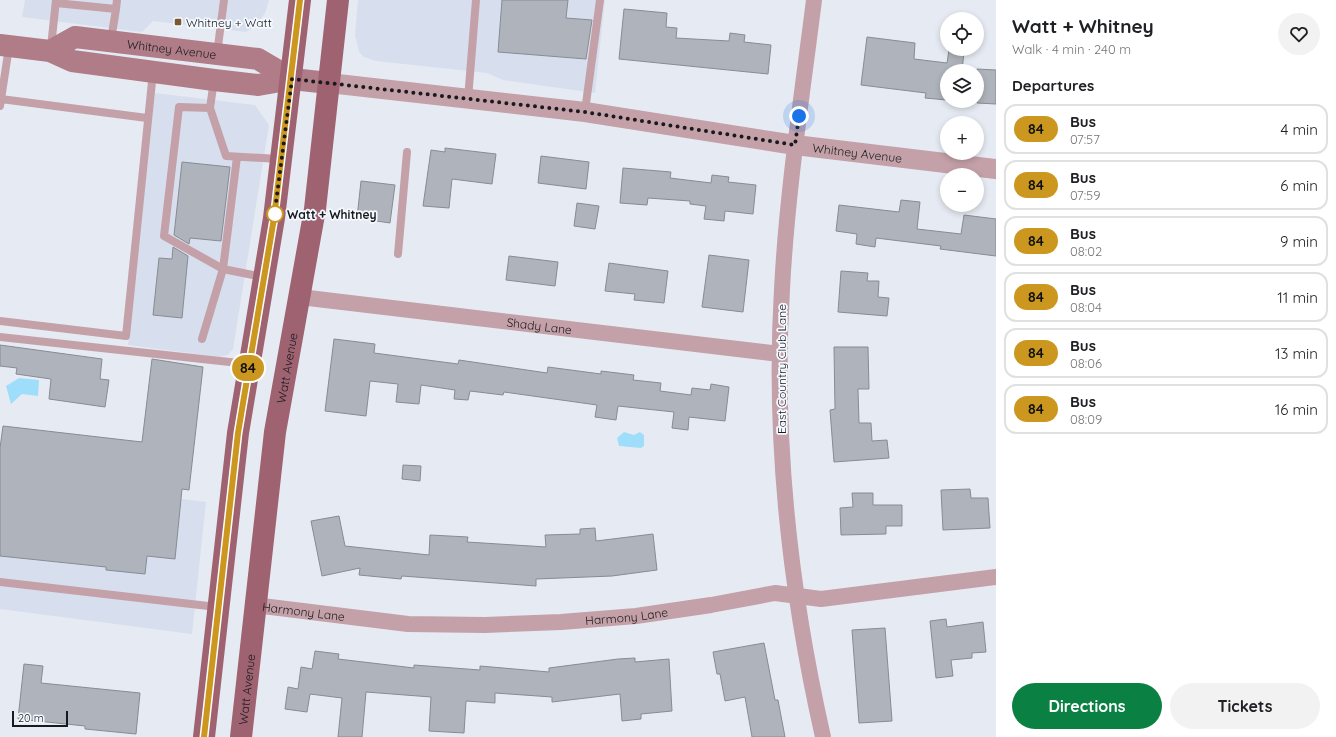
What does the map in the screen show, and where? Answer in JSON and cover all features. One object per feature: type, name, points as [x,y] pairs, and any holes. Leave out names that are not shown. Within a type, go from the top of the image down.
[{"type":"main road","points":[[204,737],[217,607],[238,433],[282,159],[300,0]]},
{"type":"main road","name":"Watt Avenue","points":[[241,737],[254,605],[275,432],[315,209],[338,0]]},
{"type":"main road","name":"Whitney Avenue","points":[[50,51],[75,36],[258,59],[292,79]]},
{"type":"main road","name":"Whitney Avenue","points":[[5,46],[50,51],[72,61],[214,80],[258,85],[292,79],[329,83]]},
{"type":"street","name":"East Country Club Lane","points":[[814,0],[795,145],[784,252],[780,354],[781,432],[787,517],[797,596],[812,685],[823,737]]},
{"type":"street","name":"Whitney Avenue","points":[[329,83],[468,100],[585,112],[795,145],[996,169]]},
{"type":"street","name":"Shady Lane","points":[[300,297],[780,354]]},
{"type":"street","name":"Harmony Lane","points":[[254,605],[408,624],[485,625],[561,622],[636,616],[711,605],[775,593],[821,599],[996,577]]},
{"type":"lane","points":[[111,41],[117,0]]},
{"type":"lane","points":[[217,55],[224,0]]},
{"type":"lane","points":[[468,100],[476,0]]},
{"type":"lane","points":[[585,112],[600,0]]},
{"type":"lane","points":[[50,51],[56,1],[116,9]]},
{"type":"lane","points":[[5,46],[0,103],[146,118]]},
{"type":"lane","points":[[0,321],[126,336],[146,118],[153,72]]},
{"type":"lane","points":[[214,80],[210,108],[226,156],[282,159]]},
{"type":"lane","points":[[210,108],[179,107],[164,236],[223,269],[264,277]]},
{"type":"lane","points":[[398,254],[407,152]]},
{"type":"lane","points":[[202,339],[223,269],[237,157]]},
{"type":"lane","points":[[0,337],[248,364]]},
{"type":"lane","points":[[0,582],[217,607]]},
{"type":"shaded area","points":[[25,0],[269,0],[265,13],[256,26],[246,32],[153,21],[142,32],[22,17]]},
{"type":"shaded area","points":[[358,0],[605,0],[595,93],[503,80],[487,73],[376,61],[364,57],[359,52],[355,35]]},
{"type":"shaded area","points":[[155,93],[255,105],[269,125],[233,349],[228,355],[219,357],[128,345]]},
{"type":"shaded area","points":[[0,475],[206,502],[192,634],[0,609]]},
{"type":"water","points":[[19,378],[39,380],[38,396],[22,394],[11,404],[6,386]]},
{"type":"water","points":[[624,432],[634,435],[640,432],[644,435],[644,446],[641,448],[619,446],[617,438]]},
{"type":"building","points":[[502,0],[568,0],[566,18],[592,20],[586,59],[498,52]]},
{"type":"building","points":[[624,9],[667,13],[666,27],[677,28],[676,38],[729,41],[730,33],[745,35],[744,42],[771,45],[768,74],[619,59]]},
{"type":"building","points":[[867,37],[915,43],[914,59],[947,63],[948,56],[964,56],[963,64],[940,64],[940,99],[925,98],[926,93],[861,85]]},
{"type":"building","points":[[984,69],[996,70],[996,104],[984,103]]},
{"type":"building","points":[[445,148],[496,154],[492,184],[452,179],[449,208],[423,206],[431,150],[445,152]]},
{"type":"building","points":[[541,156],[589,162],[586,189],[538,183]]},
{"type":"building","points":[[182,162],[230,167],[221,241],[190,238],[189,244],[174,235]]},
{"type":"building","points":[[623,168],[671,172],[670,178],[711,183],[712,175],[729,177],[728,182],[756,185],[753,214],[725,211],[724,221],[704,219],[706,206],[690,204],[690,201],[648,198],[647,205],[620,203]]},
{"type":"building","points":[[361,181],[395,185],[390,223],[357,218]]},
{"type":"building","points":[[901,200],[920,202],[917,229],[961,234],[964,215],[996,219],[996,256],[940,249],[941,246],[876,238],[875,247],[856,244],[857,234],[836,231],[839,205],[899,212]]},
{"type":"building","points":[[577,203],[599,206],[595,229],[574,226]]},
{"type":"building","points":[[173,247],[188,256],[182,318],[153,315],[159,258],[172,259]]},
{"type":"building","points":[[709,255],[749,260],[743,312],[702,307]]},
{"type":"building","points":[[509,256],[558,262],[555,286],[506,280]]},
{"type":"building","points":[[609,263],[668,271],[664,303],[634,300],[635,294],[605,291]]},
{"type":"building","points":[[841,271],[868,273],[867,281],[879,281],[878,297],[889,298],[887,316],[838,312]]},
{"type":"building","points":[[334,339],[375,344],[374,353],[458,364],[459,360],[547,373],[548,367],[601,374],[601,371],[634,375],[633,380],[661,383],[660,391],[691,395],[692,388],[710,390],[711,384],[729,387],[725,421],[689,417],[688,430],[672,428],[674,412],[618,406],[616,420],[595,417],[597,405],[504,392],[503,395],[470,391],[468,400],[454,399],[455,390],[421,385],[419,404],[396,402],[398,384],[370,381],[366,416],[325,411]]},
{"type":"building","points":[[0,345],[102,359],[100,379],[109,380],[105,407],[49,399],[51,379],[16,374],[17,368],[0,366]]},
{"type":"building","points":[[834,347],[868,347],[869,389],[858,389],[859,423],[871,423],[872,441],[887,440],[889,458],[834,462],[830,410],[835,409]]},
{"type":"building","points":[[152,359],[203,367],[189,490],[182,489],[175,559],[147,556],[145,574],[106,570],[106,567],[0,556],[0,448],[3,426],[142,442]]},
{"type":"building","points":[[403,465],[421,466],[420,481],[402,479]]},
{"type":"building","points":[[970,489],[971,498],[988,498],[990,528],[943,530],[941,490]]},
{"type":"building","points":[[852,493],[873,493],[873,505],[902,505],[902,526],[886,526],[886,534],[841,535],[840,508],[853,507]]},
{"type":"building","points":[[339,516],[345,546],[429,555],[430,535],[468,537],[467,542],[546,547],[545,535],[580,534],[580,529],[595,528],[596,541],[653,534],[657,570],[612,576],[536,579],[536,586],[402,576],[401,579],[359,575],[360,568],[322,576],[311,521]]},
{"type":"building","points":[[946,619],[947,627],[983,622],[986,652],[972,653],[972,658],[951,660],[953,676],[936,678],[930,621]]},
{"type":"building","points":[[885,628],[892,721],[859,723],[852,630]]},
{"type":"building","points":[[764,643],[775,700],[778,700],[785,737],[752,737],[745,697],[725,701],[720,674],[717,674],[713,652]]},
{"type":"building","points":[[315,651],[339,654],[338,659],[414,668],[414,665],[480,670],[480,666],[549,672],[549,668],[618,659],[635,658],[635,662],[669,659],[672,711],[641,714],[641,719],[622,721],[620,694],[552,702],[552,697],[495,693],[495,703],[466,701],[464,733],[429,731],[431,697],[366,692],[362,737],[338,737],[342,698],[310,694],[307,712],[285,709],[288,687],[298,689],[301,667],[312,669]]},
{"type":"building","points":[[24,664],[43,666],[41,683],[140,693],[136,734],[85,729],[85,726],[18,719]]},
{"type":"bus line","name":"84","points":[[204,737],[217,607],[238,433],[248,364],[274,218],[300,0]]},
{"type":"place","name":"Whitney + Watt","points":[[178,22]]},
{"type":"place","name":"Watt + Whitney","points":[[275,214]]},
{"type":"route","points":[[275,214],[274,218],[292,79],[585,112],[795,145],[799,116]]}]
